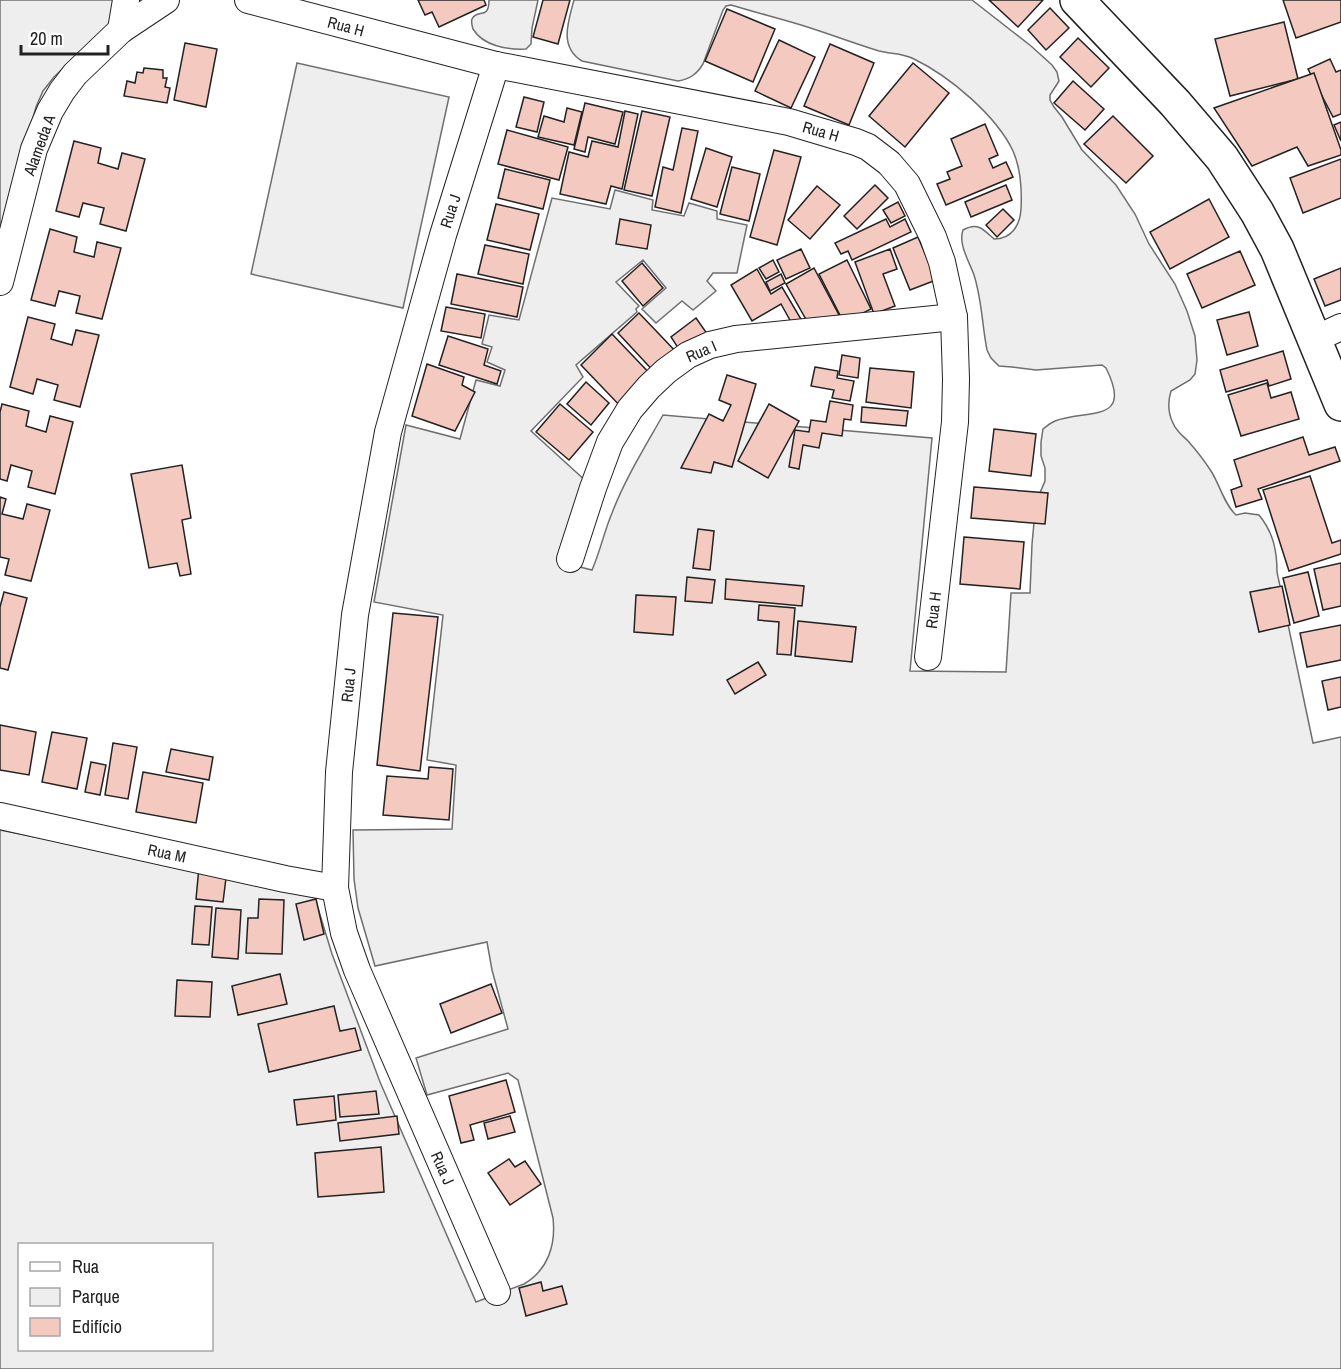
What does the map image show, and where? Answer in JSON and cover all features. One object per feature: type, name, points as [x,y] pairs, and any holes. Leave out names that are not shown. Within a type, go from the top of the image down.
[{"type":"main road","points":[[1077,0],[1175,103],[1222,158],[1257,212],[1276,249],[1328,333],[1341,404]]},
{"type":"street","points":[[121,30],[126,0]]},
{"type":"street","name":"Rua H","points":[[248,0],[496,65],[789,122],[868,147],[889,163],[912,192],[933,237],[942,262],[954,318],[955,422],[927,657]]},
{"type":"street","name":"Alameda A","points":[[0,282],[34,149],[50,111],[75,74],[121,30],[156,2]]},
{"type":"street","name":"Rua J","points":[[496,65],[443,235],[388,432],[355,615],[339,772],[335,888],[344,933],[357,970],[497,1292]]},
{"type":"street","name":"Rua I","points":[[570,559],[592,488],[620,423],[649,387],[688,355],[710,345],[736,339],[954,318]]},
{"type":"street","name":"Rua M","points":[[0,816],[335,888]]},
{"type":"green space","points":[[0,0],[115,0],[123,11],[54,77],[43,91],[36,107],[0,238]]},
{"type":"green space","points":[[489,0],[538,0],[531,44],[526,49],[497,46],[477,35],[473,29],[472,19],[487,10]]},
{"type":"green space","points":[[574,0],[972,0],[1031,46],[1057,72],[1059,81],[1050,95],[1050,100],[1082,150],[1116,185],[1135,214],[1149,244],[1175,284],[1187,311],[1195,336],[1197,360],[1195,374],[1190,380],[1171,391],[1169,407],[1171,419],[1177,431],[1191,444],[1214,476],[1232,511],[1236,515],[1245,513],[1259,515],[1268,528],[1275,549],[1277,572],[1313,743],[1341,737],[1341,1369],[0,1369],[0,830],[313,892],[332,954],[380,1082],[476,1302],[524,1284],[539,1272],[549,1256],[553,1238],[553,1218],[518,1080],[508,1073],[427,1095],[416,1058],[508,1029],[487,942],[375,966],[358,908],[354,879],[353,830],[452,829],[456,765],[427,760],[443,615],[374,602],[406,425],[460,439],[476,380],[500,386],[505,370],[487,362],[492,347],[482,344],[489,315],[519,320],[552,198],[610,209],[615,190],[653,200],[652,210],[684,216],[689,203],[717,211],[717,219],[747,225],[737,273],[713,273],[707,281],[716,291],[693,310],[682,301],[656,323],[642,309],[666,288],[643,260],[616,282],[639,306],[636,309],[637,312],[576,365],[583,377],[531,431],[588,483],[560,562],[592,570],[617,500],[663,415],[932,438],[910,671],[1006,672],[1011,593],[1030,593],[1036,502],[1045,481],[1045,468],[1041,456],[1043,429],[1055,421],[1103,411],[1111,406],[1114,398],[1113,386],[1106,368],[1102,365],[1036,370],[999,366],[987,350],[977,284],[963,247],[962,235],[963,230],[976,227],[994,239],[1006,237],[1017,226],[1021,209],[1018,165],[1005,137],[983,111],[956,86],[914,59],[879,51],[731,5],[726,6],[723,10],[701,68],[690,77],[678,81],[582,61],[570,49],[568,25]]},
{"type":"green space","points":[[297,63],[449,97],[403,308],[251,274]]},
{"type":"building","points":[[418,0],[484,0],[486,5],[439,27],[432,12],[425,15]]},
{"type":"building","points":[[543,0],[570,0],[558,44],[533,37]]},
{"type":"building","points":[[989,0],[1043,0],[1018,27]]},
{"type":"building","points":[[1283,0],[1341,0],[1341,22],[1296,38]]},
{"type":"building","points":[[1050,8],[1069,28],[1046,50],[1028,30]]},
{"type":"building","points":[[727,9],[775,29],[753,82],[705,61]]},
{"type":"building","points":[[1284,22],[1298,79],[1230,96],[1215,39]]},
{"type":"building","points":[[1078,38],[1109,68],[1091,87],[1060,57]]},
{"type":"building","points":[[779,40],[815,57],[791,108],[755,91]]},
{"type":"building","points":[[185,43],[217,49],[206,107],[174,100]]},
{"type":"building","points":[[830,44],[874,63],[849,125],[804,106]]},
{"type":"building","points":[[1330,59],[1336,72],[1341,70],[1341,114],[1333,117],[1308,69]]},
{"type":"building","points":[[913,63],[949,93],[905,147],[869,116]]},
{"type":"building","points":[[144,68],[163,70],[163,78],[167,78],[165,87],[170,88],[167,103],[124,96],[127,81],[135,83],[137,72],[143,73]]},
{"type":"building","points":[[1314,73],[1341,155],[1308,166],[1297,147],[1252,166],[1214,108]]},
{"type":"building","points":[[1073,81],[1104,109],[1085,130],[1054,103]]},
{"type":"building","points":[[524,97],[544,102],[537,132],[516,127]]},
{"type":"building","points":[[585,103],[623,112],[615,144],[588,137],[585,152],[574,149]]},
{"type":"building","points":[[567,108],[582,112],[574,145],[538,137],[544,116],[564,122]]},
{"type":"building","points":[[625,111],[638,114],[622,189],[611,186],[606,204],[560,194],[569,152],[588,157],[592,141],[618,147]]},
{"type":"building","points":[[642,111],[670,117],[652,196],[624,190]]},
{"type":"building","points":[[1113,116],[1153,156],[1126,183],[1084,144]]},
{"type":"building","points":[[1341,122],[1341,141],[1334,125]]},
{"type":"building","points":[[985,124],[998,155],[989,159],[993,168],[1006,162],[1013,177],[946,205],[937,184],[950,179],[947,172],[962,166],[951,139]]},
{"type":"building","points":[[682,128],[698,131],[681,213],[655,207],[663,167],[673,170]]},
{"type":"building","points":[[507,130],[568,147],[559,180],[498,164]]},
{"type":"building","points":[[74,141],[101,148],[98,163],[118,169],[122,153],[145,159],[126,231],[100,224],[104,208],[83,203],[79,217],[56,211]]},
{"type":"building","points":[[706,148],[732,157],[717,207],[691,199]]},
{"type":"building","points":[[774,150],[801,157],[777,245],[750,237]]},
{"type":"building","points":[[1341,159],[1341,198],[1303,213],[1290,178]]},
{"type":"building","points":[[732,167],[760,174],[749,221],[720,214]]},
{"type":"building","points":[[505,169],[550,180],[543,209],[498,198]]},
{"type":"building","points":[[875,185],[888,198],[857,229],[844,216]]},
{"type":"building","points":[[1006,185],[1012,200],[971,217],[965,202]]},
{"type":"building","points":[[817,186],[840,205],[810,239],[788,220]]},
{"type":"building","points":[[1209,199],[1229,237],[1170,269],[1150,232]]},
{"type":"building","points":[[898,202],[905,216],[891,223],[883,210]]},
{"type":"building","points":[[496,204],[539,214],[530,250],[487,240]]},
{"type":"building","points":[[1003,209],[1014,220],[997,237],[986,225]]},
{"type":"building","points":[[620,219],[651,225],[647,249],[616,244]]},
{"type":"building","points":[[886,219],[890,227],[905,219],[911,232],[852,260],[848,251],[841,254],[835,243]]},
{"type":"building","points":[[50,229],[77,237],[74,252],[94,257],[97,242],[121,248],[102,319],[76,313],[80,296],[59,291],[55,306],[31,300]]},
{"type":"building","points":[[918,237],[936,280],[910,290],[893,248]]},
{"type":"building","points":[[485,245],[529,254],[523,284],[478,274]]},
{"type":"building","points":[[801,249],[810,268],[786,279],[777,260]]},
{"type":"building","points":[[890,249],[897,269],[883,274],[895,306],[874,314],[855,262]]},
{"type":"building","points":[[1240,251],[1255,285],[1202,308],[1187,274]]},
{"type":"building","points":[[773,260],[779,272],[766,279],[759,268]]},
{"type":"building","points":[[847,260],[871,309],[844,323],[819,274]]},
{"type":"building","points":[[642,263],[663,288],[643,306],[622,281]]},
{"type":"building","points":[[814,268],[839,315],[812,330],[786,284]]},
{"type":"building","points":[[1341,268],[1341,300],[1325,306],[1314,279]]},
{"type":"building","points":[[757,269],[771,294],[782,287],[805,326],[796,331],[781,304],[752,321],[731,285]]},
{"type":"building","points":[[457,274],[523,287],[517,317],[451,304]]},
{"type":"building","points":[[781,274],[785,283],[770,291],[766,282]]},
{"type":"building","points":[[446,307],[485,314],[481,338],[441,331]]},
{"type":"building","points":[[1249,312],[1258,346],[1227,355],[1217,320]]},
{"type":"building","points":[[639,313],[680,356],[658,376],[618,333]]},
{"type":"building","points":[[28,317],[55,324],[51,339],[72,345],[76,330],[99,335],[80,407],[54,400],[58,385],[37,379],[33,394],[10,387]]},
{"type":"building","points":[[696,318],[708,335],[682,354],[671,337]]},
{"type":"building","points":[[612,334],[655,379],[624,410],[581,365]]},
{"type":"building","points":[[448,336],[488,349],[484,365],[501,371],[497,384],[439,365]]},
{"type":"building","points":[[1283,351],[1291,379],[1269,386],[1267,380],[1226,392],[1220,370]]},
{"type":"building","points":[[842,355],[860,358],[858,378],[839,375]]},
{"type":"building","points":[[427,364],[464,377],[462,385],[475,392],[455,431],[412,416]]},
{"type":"building","points":[[815,367],[838,371],[837,378],[854,381],[850,401],[832,398],[834,390],[811,386]]},
{"type":"building","points":[[870,368],[914,372],[911,408],[866,402]]},
{"type":"building","points":[[727,375],[756,384],[732,467],[714,462],[711,473],[681,468],[709,414],[723,421],[731,405],[719,400]]},
{"type":"building","points":[[586,382],[609,403],[591,425],[567,404]]},
{"type":"building","points":[[1267,383],[1271,398],[1291,392],[1299,419],[1241,436],[1228,395]]},
{"type":"building","points":[[830,401],[853,405],[851,420],[844,419],[842,436],[822,433],[819,448],[803,445],[799,469],[789,467],[795,430],[809,432],[811,420],[826,422]]},
{"type":"building","points":[[2,404],[29,411],[26,426],[46,432],[50,416],[73,422],[55,494],[28,487],[32,471],[11,465],[7,481],[0,479]]},
{"type":"building","points":[[560,404],[593,432],[569,460],[536,432]]},
{"type":"building","points":[[769,404],[799,421],[768,478],[738,461]]},
{"type":"building","points":[[862,407],[908,411],[906,426],[861,422]]},
{"type":"building","points":[[994,429],[1036,434],[1031,476],[989,471]]},
{"type":"building","points":[[1303,437],[1309,455],[1335,447],[1340,461],[1258,489],[1262,499],[1236,507],[1231,490],[1242,486],[1234,460]]},
{"type":"building","points":[[182,465],[191,518],[182,520],[191,574],[180,576],[177,563],[149,568],[131,474]]},
{"type":"building","points":[[1310,476],[1332,543],[1341,540],[1341,554],[1289,571],[1263,490]]},
{"type":"building","points":[[974,487],[1048,493],[1045,524],[971,518]]},
{"type":"building","points":[[0,497],[6,499],[2,514],[23,519],[27,504],[50,510],[31,581],[5,575],[9,559],[0,557]]},
{"type":"building","points":[[698,529],[714,531],[710,570],[693,568]]},
{"type":"building","points":[[964,537],[1024,542],[1020,589],[960,584]]},
{"type":"building","points":[[1341,563],[1341,606],[1323,610],[1314,569]]},
{"type":"building","points":[[1308,572],[1319,616],[1294,623],[1283,578]]},
{"type":"building","points":[[687,577],[715,580],[712,603],[685,601]]},
{"type":"building","points":[[726,579],[804,586],[802,606],[725,599]]},
{"type":"building","points":[[1282,586],[1290,625],[1259,632],[1250,592]]},
{"type":"building","points":[[4,592],[27,598],[8,670],[0,668],[0,607]]},
{"type":"building","points":[[636,595],[676,597],[673,635],[634,632]]},
{"type":"building","points":[[759,605],[795,608],[791,655],[777,654],[779,622],[758,620]]},
{"type":"building","points":[[393,613],[438,617],[420,771],[377,765]]},
{"type":"building","points":[[798,621],[856,627],[852,662],[795,656]]},
{"type":"building","points":[[1341,625],[1341,660],[1307,667],[1300,633]]},
{"type":"building","points":[[758,662],[766,675],[735,694],[727,680]]},
{"type":"building","points":[[1341,677],[1341,707],[1328,710],[1322,681]]},
{"type":"building","points":[[0,725],[36,732],[29,775],[0,770]]},
{"type":"building","points":[[52,732],[87,738],[77,789],[42,782]]},
{"type":"building","points":[[113,743],[137,747],[128,799],[105,795]]},
{"type":"building","points":[[171,749],[213,757],[209,780],[166,772]]},
{"type":"building","points":[[91,762],[106,765],[100,795],[85,792]]},
{"type":"building","points":[[429,767],[453,769],[449,820],[383,815],[387,776],[428,779]]},
{"type":"building","points":[[143,772],[203,783],[196,823],[136,812]]},
{"type":"building","points":[[199,867],[227,870],[223,902],[196,899]]},
{"type":"building","points":[[259,899],[284,900],[282,954],[246,953],[248,918],[258,918]]},
{"type":"building","points":[[316,899],[324,934],[304,940],[296,904]]},
{"type":"building","points":[[195,906],[212,907],[209,945],[192,944]]},
{"type":"building","points":[[216,908],[241,910],[238,959],[212,957]]},
{"type":"building","points":[[280,974],[287,1004],[238,1015],[232,986]]},
{"type":"building","points":[[177,980],[212,982],[210,1017],[175,1016]]},
{"type":"building","points":[[491,984],[502,1013],[451,1033],[440,1004]]},
{"type":"building","points":[[334,1006],[340,1031],[355,1028],[361,1050],[269,1072],[258,1024]]},
{"type":"building","points":[[506,1080],[515,1112],[470,1125],[474,1140],[461,1143],[449,1096]]},
{"type":"building","points":[[376,1091],[379,1114],[340,1117],[338,1095]]},
{"type":"building","points":[[334,1096],[336,1120],[297,1125],[294,1100]]},
{"type":"building","points":[[397,1116],[399,1134],[340,1141],[338,1123]]},
{"type":"building","points":[[510,1116],[515,1132],[488,1139],[484,1123]]},
{"type":"building","points":[[381,1147],[384,1192],[318,1197],[315,1153]]},
{"type":"building","points":[[509,1159],[515,1167],[525,1161],[541,1184],[510,1205],[488,1173]]},
{"type":"building","points":[[541,1282],[543,1291],[562,1286],[567,1304],[526,1316],[519,1288]]}]
